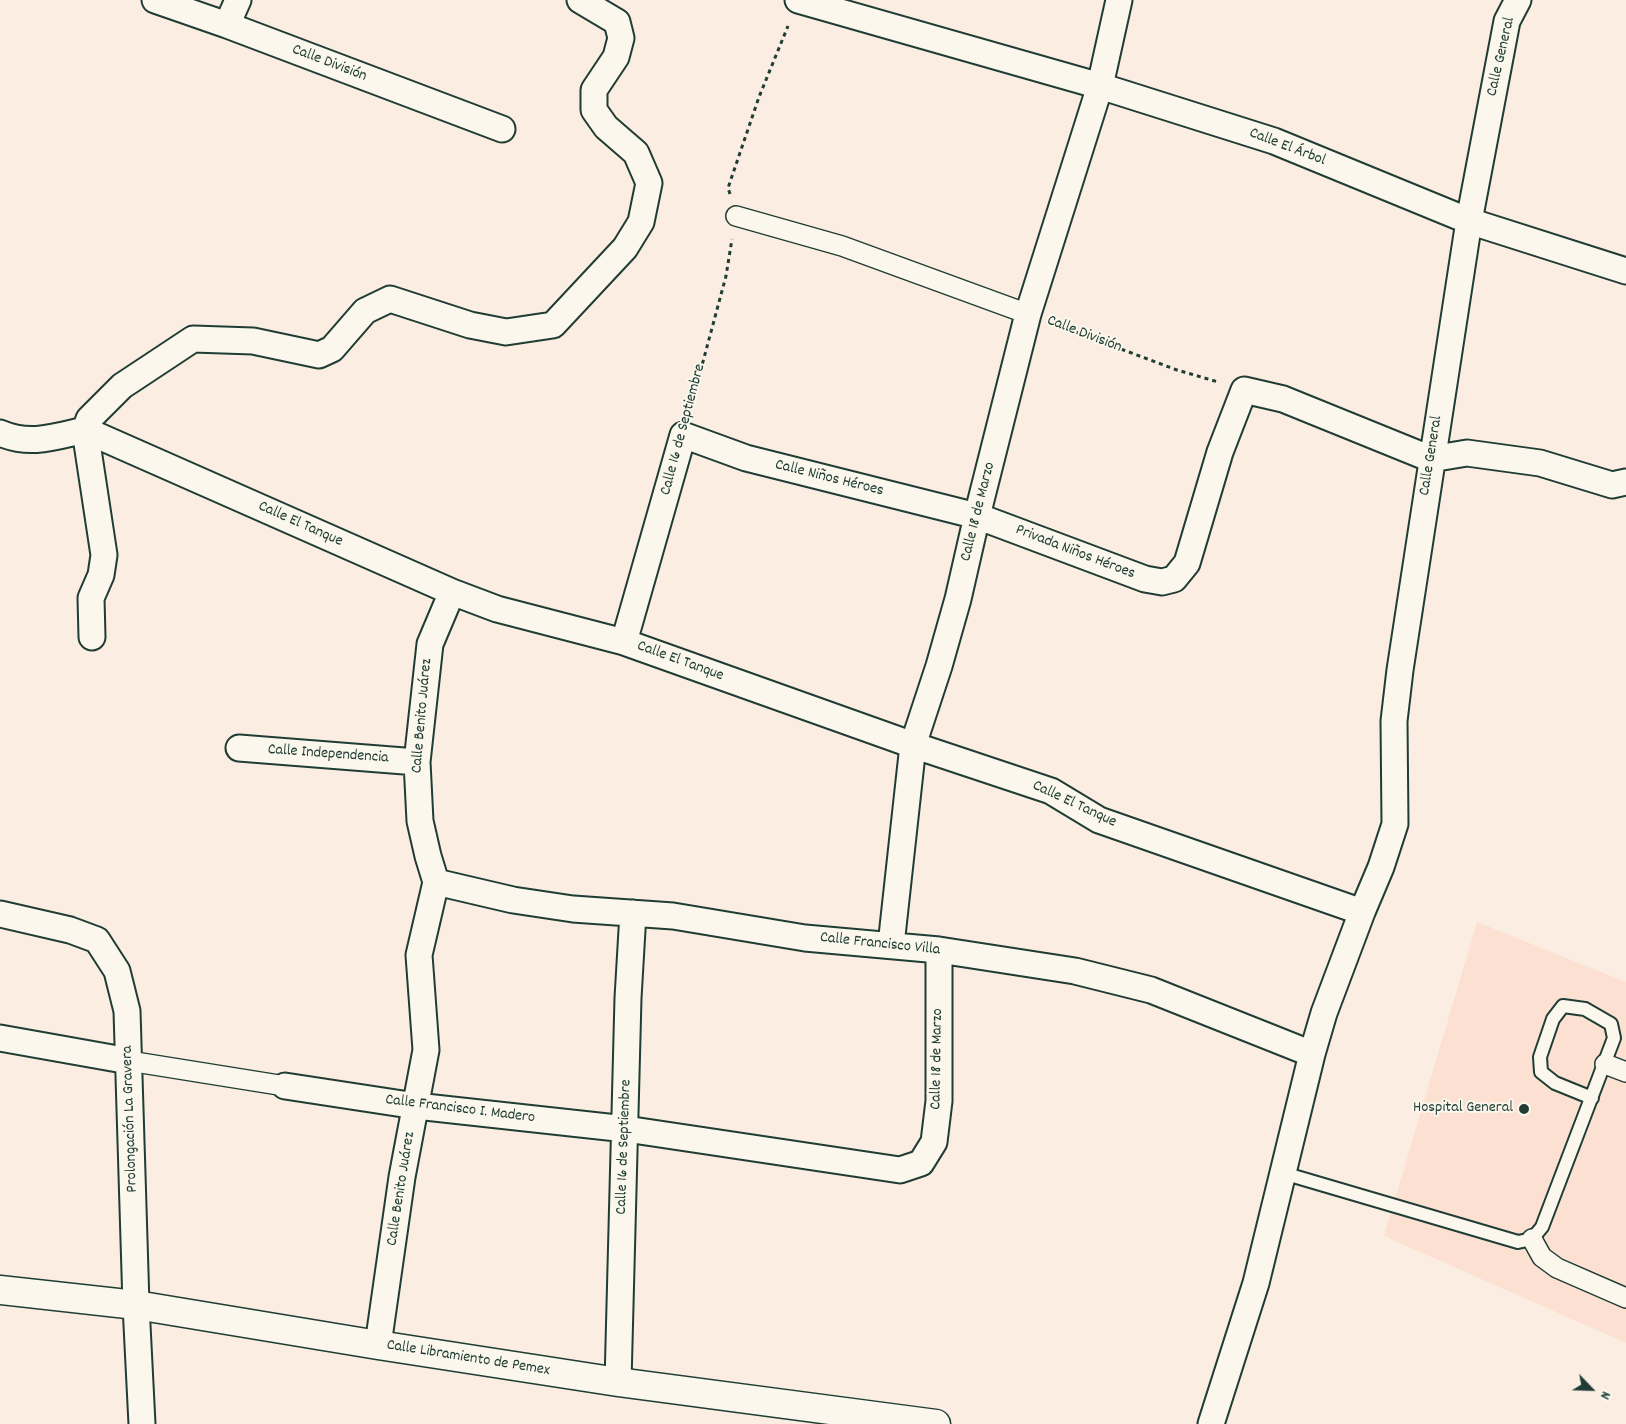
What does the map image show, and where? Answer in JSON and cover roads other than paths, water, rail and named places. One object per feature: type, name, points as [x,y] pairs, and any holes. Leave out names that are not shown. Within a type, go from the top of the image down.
[{"type":"street","name":"Calle División","points":[[155,0],[227,25],[502,129]]},
{"type":"street","points":[[227,25],[238,0]]},
{"type":"street","points":[[92,637],[91,598],[101,575],[104,554],[84,430],[89,419],[122,386],[194,339],[253,341],[319,355],[332,349],[365,311],[390,300],[470,325],[506,332],[553,324],[625,248],[641,222],[649,183],[636,154],[606,127],[594,110],[594,90],[616,57],[621,38],[617,22],[580,0]]},
{"type":"street","name":"Calle El Árbol","points":[[799,0],[1100,86],[1274,140],[1469,221],[1626,271]]},
{"type":"street","name":"Calle 18 de Marzo","points":[[891,945],[913,745],[939,666],[958,599],[1028,314],[1100,86],[1119,0]]},
{"type":"street","name":"Calle General","points":[[1212,1424],[1256,1283],[1312,1054],[1324,1013],[1381,867],[1395,824],[1394,721],[1431,459],[1469,221],[1507,22],[1518,0]]},
{"type":"street","name":"Calle División","points":[[736,216],[842,246],[1028,314]]},
{"type":"street","name":"Privada Niños Héroes","points":[[977,516],[1145,579],[1162,582],[1174,579],[1187,563],[1220,452],[1244,390],[1282,399],[1431,459]]},
{"type":"street","points":[[0,433],[36,441],[84,430]]},
{"type":"street","name":"Calle El Tanque","points":[[84,430],[452,592],[497,609],[624,642],[913,745],[1051,791],[1098,820],[1362,912]]},
{"type":"street","name":"Calle Niños Héroes","points":[[683,435],[746,458],[977,516]]},
{"type":"street","name":"Calle 16 de Septiembre","points":[[624,642],[683,435]]},
{"type":"street","points":[[1431,459],[1467,453],[1540,463],[1612,485],[1626,482]]},
{"type":"street","name":"Calle Benito Juárez","points":[[378,1345],[402,1177],[426,1050],[419,955],[436,882],[420,821],[417,762],[430,644],[452,592]]},
{"type":"street","name":"Calle Independencia","points":[[239,748],[417,762]]},
{"type":"street","name":"Calle Francisco Villa","points":[[436,882],[513,900],[572,909],[673,916],[805,938],[939,950],[1075,971],[1151,990],[1312,1054]]},
{"type":"street","name":"Calle 16 de Septiembre","points":[[618,1382],[628,998],[634,912]]},
{"type":"street","name":"Prolongación La Gravera","points":[[0,914],[70,930],[97,940],[117,971],[127,1011],[136,1305],[142,1424]]},
{"type":"street","name":"Calle 18 de Marzo","points":[[921,1163],[934,1142],[938,1101],[939,950]]},
{"type":"street","name":"Calle Francisco I. Madero","points":[[0,1038],[129,1061],[416,1106],[626,1129],[900,1170],[921,1163]]},
{"type":"street","points":[[1605,1064],[1626,1072]]},
{"type":"street","points":[[1532,1240],[1542,1257],[1557,1268],[1626,1298]]},
{"type":"street","name":"Calle Libramiento de Pemex","points":[[0,1290],[136,1305],[618,1382],[936,1424]]},
{"type":"lane","points":[[1283,1173],[1518,1242],[1532,1240],[1542,1226],[1592,1098],[1614,1038],[1610,1024],[1585,1009],[1563,1006],[1553,1019],[1540,1057],[1541,1072],[1555,1083],[1592,1098]]},
{"type":"place","name":"Hospital General","points":[[1524,1109]]}]
